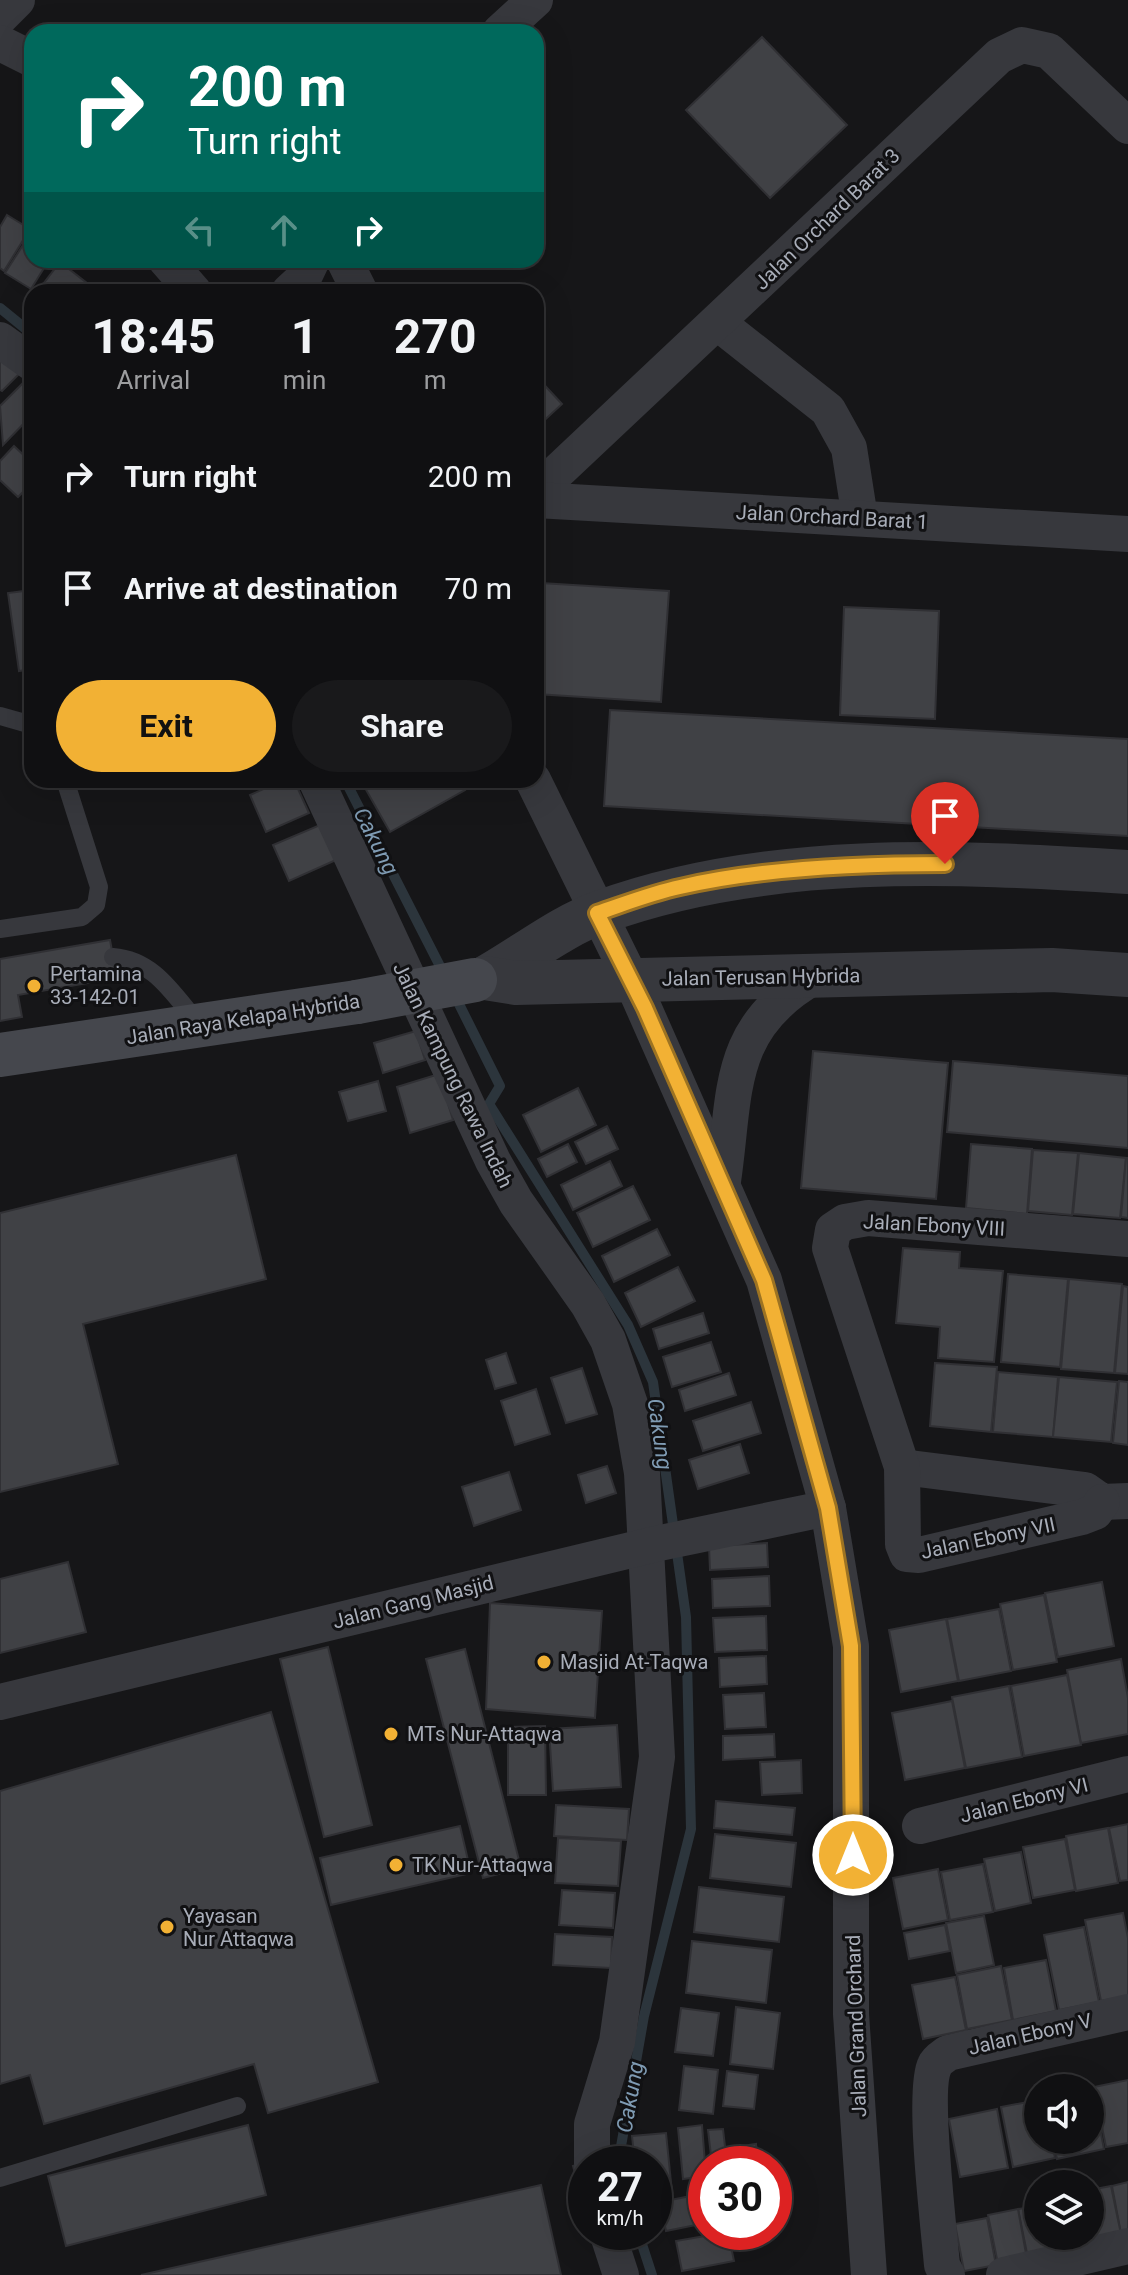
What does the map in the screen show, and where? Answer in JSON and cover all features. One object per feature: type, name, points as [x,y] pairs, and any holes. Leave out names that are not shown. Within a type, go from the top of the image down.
[{"type":"main road","name":"Jalan Raya Kelapa Hybrida","points":[[0,1055],[357,1002],[480,979]]},
{"type":"street","points":[[0,17],[17,0]]},
{"type":"street","points":[[509,24],[535,0]]},
{"type":"street","points":[[0,43],[24,55]]},
{"type":"street","name":"Jalan Orchard Barat 3","points":[[544,485],[999,56],[1022,45],[1049,51],[1128,126]]},
{"type":"street","points":[[718,323],[828,410],[849,448],[860,518]]},
{"type":"street","points":[[0,340],[24,357]]},
{"type":"street","name":"Jalan Orchard Barat 1","points":[[544,500],[1128,534]]},
{"type":"street","name":"Jalan Kampung Rawa Indah","points":[[320,788],[493,1161],[516,1202],[588,1304],[608,1340],[630,1404],[654,1544],[657,1757],[620,2026],[592,2124],[592,2146]]},
{"type":"street","name":"Jalan Grand Orchard","points":[[537,788],[631,979],[723,1181],[764,1280],[828,1508],[851,1646],[854,1728],[851,2014],[869,2275]]},
{"type":"street","points":[[480,979],[597,913],[677,887],[720,879],[887,864],[1003,864],[1128,872]]},
{"type":"street","name":"Jalan Terusan Hybrida","points":[[480,979],[516,983],[1052,970],[1128,975]]},
{"type":"street","points":[[723,1181],[737,1066],[746,1041],[786,994],[814,977]]},
{"type":"street","name":"Jalan Ebony VIII","points":[[869,1361],[830,1248],[833,1230],[845,1222],[868,1218],[1128,1239]]},
{"type":"street","name":"Jalan Ebony VII","points":[[869,1361],[902,1467],[903,1544],[907,1554],[919,1555],[1082,1517],[1115,1501]]},
{"type":"street","name":"Jalan Ebony VII","points":[[902,1467],[1085,1490],[1115,1501]]},
{"type":"street","name":"Jalan Gang Masjid","points":[[0,1702],[654,1544],[828,1508]]},
{"type":"street","name":"Jalan Ebony VI","points":[[920,1826],[1128,1774]]},
{"type":"street","name":"Jalan Ebony V","points":[[947,2275],[942,2265],[933,2159],[931,2079],[935,2062],[948,2053],[1128,2012]]},
{"type":"street","points":[[1004,2275],[1128,2246]]},
{"type":"street","points":[[613,2250],[621,2275]]},
{"type":"lane","points":[[0,716],[24,723]]},
{"type":"lane","points":[[0,929],[82,917],[96,905],[99,887],[68,788]]},
{"type":"lane","points":[[113,957],[132,958],[146,965],[200,1025]]},
{"type":"lane","points":[[0,2178],[237,2106]]},
{"type":"building","points":[[762,37],[847,125],[770,198],[686,110]]},
{"type":"building","points":[[7,215],[24,225],[24,239],[4,271],[0,268],[0,227]]},
{"type":"building","points":[[24,243],[24,268],[44,268],[34,284],[24,285],[5,273]]},
{"type":"building","points":[[55,268],[68,268],[88,284],[43,284]]},
{"type":"building","points":[[0,354],[20,373],[2,391],[0,390]]},
{"type":"building","points":[[24,382],[24,423],[3,445],[0,406]]},
{"type":"building","points":[[544,385],[562,404],[544,421]]},
{"type":"building","points":[[14,446],[24,455],[24,491],[18,497],[0,480],[0,461]]},
{"type":"building","points":[[544,583],[669,591],[661,702],[544,695]]},
{"type":"building","points":[[24,591],[24,670],[19,671],[8,593]]},
{"type":"building","points":[[844,607],[939,611],[935,719],[840,715]]},
{"type":"building","points":[[610,710],[1128,739],[1128,836],[604,806]]},
{"type":"building","points":[[266,788],[298,788],[309,813],[266,832],[250,795]]},
{"type":"building","points":[[365,788],[464,788],[465,790],[390,832]]},
{"type":"building","points":[[320,825],[336,860],[289,881],[273,845]]},
{"type":"building","name":"Pertamina 33-142-01","points":[[110,940],[117,978],[18,995],[22,1017],[0,1021],[0,959]]},
{"type":"building","points":[[416,1031],[425,1060],[383,1073],[374,1043]]},
{"type":"building","points":[[813,1051],[948,1063],[936,1199],[801,1188]]},
{"type":"building","points":[[953,1061],[1128,1076],[1128,1148],[947,1132]]},
{"type":"building","points":[[439,1074],[453,1120],[410,1133],[397,1087]]},
{"type":"building","points":[[378,1081],[386,1111],[348,1121],[339,1092]]},
{"type":"building","points":[[578,1088],[596,1125],[541,1152],[523,1115]]},
{"type":"building","points":[[607,1126],[618,1149],[586,1164],[575,1142]]},
{"type":"building","points":[[568,1144],[577,1162],[547,1177],[538,1159]]},
{"type":"building","points":[[971,1144],[1032,1149],[1027,1214],[966,1208]]},
{"type":"building","points":[[1033,1150],[1078,1153],[1072,1215],[1028,1211]]},
{"type":"building","points":[[1079,1153],[1126,1158],[1120,1218],[1073,1214]]},
{"type":"building","points":[[236,1155],[266,1279],[83,1324],[118,1464],[0,1492],[0,1213]]},
{"type":"building","points":[[1128,1158],[1128,1218],[1121,1217]]},
{"type":"building","points":[[610,1161],[622,1186],[573,1210],[561,1185]]},
{"type":"building","points":[[633,1186],[650,1220],[593,1247],[577,1213]]},
{"type":"building","points":[[657,1229],[670,1255],[614,1282],[602,1256]]},
{"type":"building","points":[[903,1248],[960,1252],[959,1268],[1003,1271],[994,1362],[938,1358],[940,1327],[896,1323]]},
{"type":"building","points":[[678,1267],[695,1301],[641,1327],[625,1293]]},
{"type":"building","points":[[1008,1274],[1068,1279],[1060,1367],[1001,1362]]},
{"type":"building","points":[[1069,1279],[1122,1284],[1114,1373],[1061,1369]]},
{"type":"building","points":[[1123,1286],[1128,1287],[1128,1374],[1115,1373]]},
{"type":"building","points":[[703,1313],[709,1333],[659,1349],[653,1329]]},
{"type":"building","points":[[711,1342],[721,1372],[672,1387],[663,1357]]},
{"type":"building","points":[[506,1353],[516,1383],[495,1389],[486,1360]]},
{"type":"building","points":[[935,1363],[997,1367],[991,1432],[930,1426]]},
{"type":"building","points":[[582,1368],[597,1414],[566,1423],[551,1378]]},
{"type":"building","points":[[998,1372],[1058,1377],[1053,1437],[993,1432]]},
{"type":"building","points":[[729,1373],[736,1395],[685,1411],[679,1390]]},
{"type":"building","points":[[1059,1377],[1117,1382],[1111,1442],[1053,1437]]},
{"type":"building","points":[[1119,1381],[1128,1382],[1128,1445],[1113,1443]]},
{"type":"building","points":[[536,1389],[550,1434],[515,1445],[501,1401]]},
{"type":"building","points":[[751,1402],[761,1433],[703,1451],[693,1421]]},
{"type":"building","points":[[740,1444],[749,1473],[698,1489],[689,1460]]},
{"type":"building","points":[[607,1466],[616,1493],[586,1503],[578,1475]]},
{"type":"building","points":[[509,1472],[521,1510],[474,1526],[462,1487]]},
{"type":"building","points":[[767,1543],[768,1567],[710,1570],[709,1546]]},
{"type":"building","points":[[68,1562],[86,1632],[0,1653],[0,1579]]},
{"type":"building","points":[[769,1576],[770,1606],[713,1608],[712,1579]]},
{"type":"building","points":[[1102,1582],[1114,1646],[1058,1657],[1045,1593]]},
{"type":"building","points":[[1044,1595],[1057,1662],[1013,1670],[1000,1604]]},
{"type":"building","name":"Masjid At-Taqwa","points":[[490,1603],[602,1611],[595,1718],[486,1709]]},
{"type":"building","points":[[999,1609],[1011,1671],[959,1681],[947,1619]]},
{"type":"building","points":[[766,1616],[767,1650],[715,1652],[713,1618]]},
{"type":"building","points":[[946,1619],[958,1681],[901,1692],[889,1630]]},
{"type":"building","points":[[328,1647],[372,1825],[324,1837],[280,1659]]},
{"type":"building","points":[[465,1649],[521,1868],[483,1878],[426,1659]]},
{"type":"building","points":[[766,1656],[767,1684],[720,1687],[719,1658]]},
{"type":"building","points":[[1121,1659],[1128,1698],[1128,1734],[1081,1743],[1067,1670]]},
{"type":"building","points":[[1067,1675],[1081,1745],[1024,1756],[1011,1686]]},
{"type":"building","points":[[1009,1686],[1022,1757],[966,1768],[952,1697]]},
{"type":"building","points":[[764,1693],[766,1727],[725,1729],[723,1695]]},
{"type":"building","points":[[952,1701],[965,1768],[905,1780],[892,1713]]},
{"type":"building","name":"Yayasan Nur Attaqwa","points":[[271,1712],[378,2082],[268,2113],[254,2064],[44,2124],[30,2075],[0,2084],[0,1791]]},
{"type":"building","points":[[617,1725],[621,1787],[553,1791],[549,1729]]},
{"type":"building","points":[[545,1726],[546,1795],[508,1795],[508,1727]]},
{"type":"building","points":[[774,1734],[775,1757],[723,1760],[723,1736]]},
{"type":"building","points":[[801,1760],[802,1793],[762,1795],[760,1762]]},
{"type":"building","points":[[716,1801],[795,1808],[792,1835],[714,1828]]},
{"type":"building","points":[[556,1805],[629,1809],[627,1840],[554,1836]]},
{"type":"building","points":[[1128,1824],[1128,1880],[1120,1881],[1109,1828]]},
{"type":"building","name":"TK Nur-Attaqwa","points":[[460,1826],[471,1873],[331,1905],[320,1858]]},
{"type":"building","points":[[1108,1828],[1118,1883],[1076,1891],[1066,1836]]},
{"type":"building","points":[[715,1834],[796,1843],[791,1887],[710,1878]]},
{"type":"building","points":[[558,1838],[621,1841],[618,1886],[555,1883]]},
{"type":"building","points":[[1065,1839],[1075,1890],[1033,1898],[1023,1847]]},
{"type":"building","points":[[1021,1852],[1031,1903],[995,1911],[984,1859]]},
{"type":"building","points":[[983,1864],[993,1912],[950,1920],[941,1872]]},
{"type":"building","points":[[938,1869],[948,1920],[903,1929],[893,1878]]},
{"type":"building","points":[[699,1887],[784,1897],[779,1942],[694,1932]]},
{"type":"building","points":[[562,1890],[615,1893],[613,1928],[559,1925]]},
{"type":"building","points":[[1123,1913],[1128,1938],[1128,1996],[1101,2001],[1085,1920]]},
{"type":"building","points":[[984,1916],[994,1965],[956,1973],[946,1923]]},
{"type":"building","points":[[945,1925],[950,1951],[909,1959],[904,1933]]},
{"type":"building","points":[[1084,1927],[1099,2002],[1059,2010],[1044,1935]]},
{"type":"building","points":[[555,1934],[612,1937],[611,1968],[553,1965]]},
{"type":"building","points":[[692,1941],[772,1950],[766,2003],[686,1993]]},
{"type":"building","points":[[1046,1960],[1056,2011],[1013,2020],[1004,1968]]},
{"type":"building","points":[[1001,1966],[1012,2020],[967,2029],[957,1975]]},
{"type":"building","points":[[955,1977],[966,2030],[923,2039],[912,1985]]},
{"type":"building","points":[[736,2007],[780,2013],[773,2069],[730,2064]]},
{"type":"building","points":[[681,2008],[719,2013],[713,2056],[675,2052]]},
{"type":"building","points":[[684,2066],[718,2070],[713,2114],[679,2110]]},
{"type":"building","points":[[727,2071],[758,2075],[754,2109],[723,2106]]},
{"type":"building","points":[[1128,2080],[1128,2143],[1106,2147],[1104,2085]]},
{"type":"building","points":[[1024,2103],[1024,2154],[1054,2154],[1055,2158],[1013,2167],[1001,2107]]},
{"type":"building","points":[[997,2109],[1008,2168],[960,2177],[949,2119]]},
{"type":"building","points":[[248,2125],[266,2195],[66,2246],[48,2176]]},
{"type":"building","points":[[702,2125],[704,2146],[688,2146],[688,2178],[683,2179],[678,2128]]},
{"type":"building","points":[[723,2129],[725,2146],[710,2146],[708,2130]]},
{"type":"building","points":[[666,2133],[667,2146],[633,2146],[632,2136]]},
{"type":"building","points":[[1056,2154],[1080,2154],[1057,2159]]},
{"type":"building","points":[[1128,2182],[1128,2238],[1122,2239],[1112,2186]]},
{"type":"building","points":[[541,2185],[561,2275],[141,2275]]},
{"type":"building","points":[[1111,2186],[1122,2239],[1104,2242],[1104,2187]]},
{"type":"building","points":[[688,2197],[688,2227],[672,2230],[672,2200]]},
{"type":"building","points":[[1024,2208],[1024,2238],[1018,2209]]},
{"type":"building","points":[[1018,2209],[1027,2259],[998,2264],[988,2215]]},
{"type":"building","points":[[987,2218],[996,2265],[964,2271],[955,2224]]},
{"type":"building","points":[[688,2239],[688,2250],[732,2250],[734,2261],[682,2271],[676,2241]]},
{"type":"building","points":[[1026,2250],[1059,2250],[1059,2252],[1028,2258]]},
{"type":"waterway","name":"Cakung","points":[[0,308],[24,328]]},
{"type":"waterway","name":"Cakung","points":[[349,788],[444,974]]},
{"type":"waterway","name":"Cakung","points":[[455,996],[500,1086],[489,1104],[628,1325],[653,1382],[686,1617],[691,1829],[644,2016],[621,2146]]},
{"type":"waterway","name":"Cakung","points":[[644,2250],[652,2275]]},
{"type":"place","name":"Pertamina 33-142-01","points":[[34,986]]},
{"type":"place","name":"Masjid At-Taqwa","points":[[544,1662]]},
{"type":"place","name":"MTs Nur-Attaqwa","points":[[391,1734]]},
{"type":"place","name":"TK Nur-Attaqwa","points":[[396,1865]]},
{"type":"place","name":"Yayasan Nur Attaqwa","points":[[167,1927]]},
{"type":"route","points":[[853,1855],[851,1646],[828,1508],[764,1280],[645,1008],[597,913],[677,887],[720,879],[887,864],[945,864]]}]
